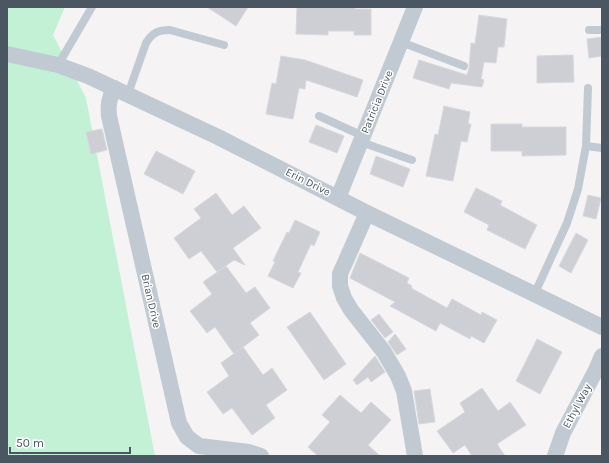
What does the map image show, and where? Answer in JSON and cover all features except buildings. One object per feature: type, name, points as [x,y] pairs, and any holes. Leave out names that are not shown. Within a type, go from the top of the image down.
[{"type":"street","name":"Patricia Drive","points":[[338,198],[415,7]]},
{"type":"street","name":"Erin Drive","points":[[7,54],[58,65],[88,76],[121,91],[218,137],[367,213],[602,327]]},
{"type":"street","name":"Brian Drive","points":[[121,91],[110,97],[108,106],[109,116],[179,422],[186,438],[200,446],[249,452],[261,456]]},
{"type":"street","points":[[367,213],[340,274],[340,286],[344,298],[351,310],[384,352],[398,376],[404,391],[415,456]]},
{"type":"street","name":"Ethyl Way","points":[[555,456],[563,433],[602,356]]},
{"type":"lane","points":[[58,65],[92,7]]},
{"type":"lane","points":[[121,91],[150,36],[156,32],[170,30],[224,45]]},
{"type":"lane","points":[[589,30],[602,30]]},
{"type":"lane","points":[[401,42],[464,66]]},
{"type":"lane","points":[[534,295],[566,223],[578,189],[586,146],[588,88]]},
{"type":"lane","points":[[320,116],[362,139],[412,160]]},
{"type":"lane","points":[[586,146],[602,148]]},
{"type":"green space","points":[[7,7],[65,7],[53,35],[86,98],[155,456],[7,456]]}]
